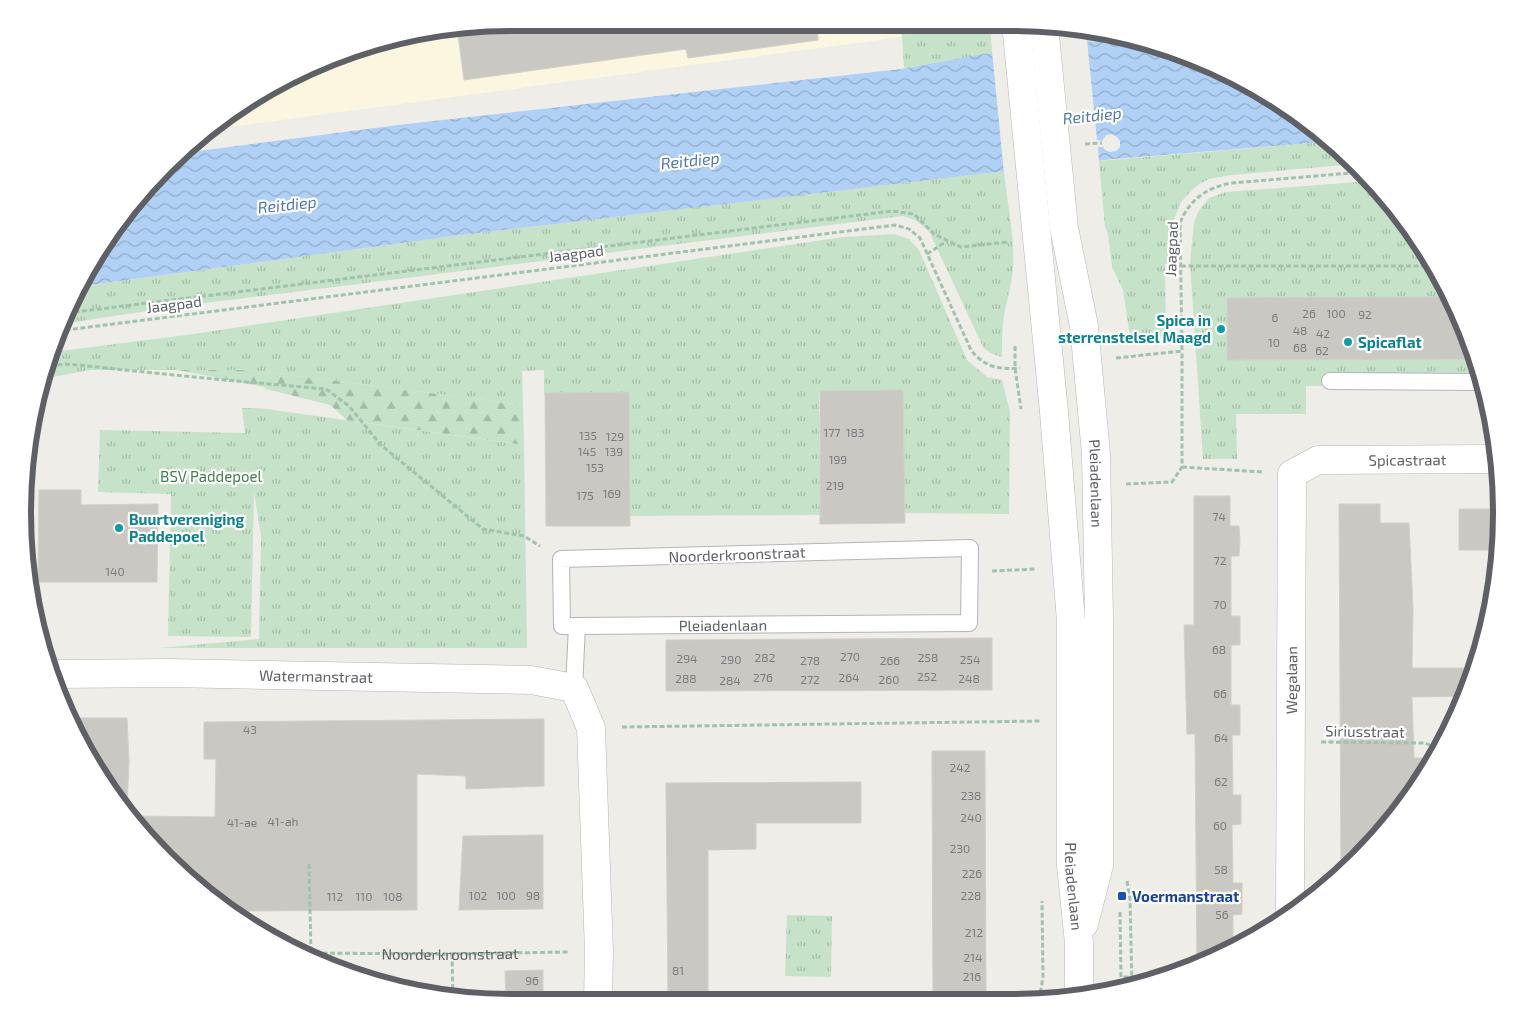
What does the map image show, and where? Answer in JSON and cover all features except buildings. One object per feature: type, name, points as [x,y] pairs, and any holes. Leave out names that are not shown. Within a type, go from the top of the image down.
[{"type":"main road","name":"Pleiadenlaan","points":[[1017,34],[1063,514],[1071,621],[1071,864],[1079,943],[1079,989]]},
{"type":"main road","name":"Pleiadenlaan","points":[[1045,35],[1064,228],[1084,326],[1096,454],[1099,620],[1099,865],[1079,943]]},
{"type":"main road","name":"Spicastraat","points":[[1292,474],[1318,460],[1490,459]]},
{"type":"main road","name":"Wegalaan","points":[[1290,905],[1292,474]]},
{"type":"main road","name":"Watermanstraat","points":[[60,674],[170,673],[531,680],[574,688]]},
{"type":"main road","points":[[574,688],[591,728],[599,952],[598,994]]},
{"type":"lane","points":[[1330,381],[1474,382]]},
{"type":"lane","name":"Noorderkroonstraat","points":[[561,559],[970,548],[969,573]]},
{"type":"lane","points":[[561,559],[562,626],[577,626],[574,688]]},
{"type":"lane","name":"Pleiadenlaan","points":[[577,626],[969,623],[969,573]]},
{"type":"path","points":[[1084,144],[1102,143]]},
{"type":"path","name":"Jaagpad","points":[[1182,466],[1180,223],[1184,214],[1196,198],[1213,187],[1232,183],[1353,173]]},
{"type":"path","points":[[75,312],[892,211],[914,214],[934,234],[961,247],[1014,241]]},
{"type":"path","name":"Jaagpad","points":[[67,330],[874,226],[895,225],[909,228],[920,238],[971,350],[980,360],[992,367],[1016,368]]},
{"type":"path","points":[[927,254],[948,240]]},
{"type":"path","points":[[1181,266],[1424,266]]},
{"type":"path","points":[[1015,342],[1016,368],[1022,412]]},
{"type":"path","points":[[1117,358],[1182,351]]},
{"type":"path","points":[[55,365],[66,364],[326,388],[349,406],[381,445],[483,529],[524,536],[561,559]]},
{"type":"path","points":[[1117,484],[1172,482],[1182,466],[1292,474]]},
{"type":"path","points":[[969,573],[1040,568]]},
{"type":"path","points":[[1041,711],[1041,731]]},
{"type":"path","points":[[591,728],[1041,721]]},
{"type":"path","name":"Siriusstraat","points":[[1291,742],[1425,743],[1432,746]]},
{"type":"path","points":[[309,864],[311,949]]},
{"type":"path","points":[[1040,993],[1043,977],[1042,898]]},
{"type":"path","points":[[1124,899],[1130,899]]},
{"type":"path","points":[[1120,909],[1121,977],[1131,977]]},
{"type":"path","name":"Noorderkroonstraat","points":[[320,953],[599,952]]},
{"type":"path","points":[[452,954],[453,990]]},
{"type":"shaded area","points":[[512,31],[902,31],[902,37],[224,128],[245,112],[272,96],[328,68],[388,48],[450,35]]},
{"type":"green space","points":[[902,31],[923,31],[902,37]]},
{"type":"green space","points":[[923,31],[991,31],[992,53],[904,68],[902,37]]},
{"type":"green space","points":[[1087,37],[1105,40],[1087,42]]},
{"type":"green space","points":[[1318,142],[1344,165],[1232,175],[1209,179],[1193,189],[1181,202],[1174,219],[1174,263],[1165,264],[1166,331],[1161,337],[1135,339],[1130,337],[1123,290],[1112,267],[1108,234],[1105,227],[1099,161]]},
{"type":"green space","points":[[1004,171],[1012,232],[1013,268],[1003,322],[1002,357],[990,353],[983,347],[929,231],[915,220],[903,216],[181,306],[71,323],[89,285],[462,235]]},
{"type":"green space","points":[[1361,182],[1412,245],[1428,272],[1456,328],[1475,383],[1306,386],[1306,414],[1236,414],[1237,459],[1203,459],[1190,263],[1194,223],[1198,212],[1209,198],[1226,192]]},
{"type":"green space","points":[[894,234],[909,239],[919,250],[967,360],[987,377],[1002,380],[1010,412],[1009,514],[905,513],[903,391],[819,392],[820,515],[630,516],[629,394],[544,394],[544,370],[522,371],[523,405],[250,370],[90,370],[51,377],[60,351],[186,335],[843,237]]},
{"type":"green space","points":[[178,370],[250,370],[523,405],[524,445],[347,420],[330,405],[264,387]]},
{"type":"green space","name":"BSV Paddepoel","points":[[242,408],[259,408],[524,445],[527,648],[160,648],[259,639],[261,536],[254,492],[251,637],[168,636],[171,494],[98,492],[100,430],[245,433]]},
{"type":"green space","points":[[787,915],[832,916],[831,977],[785,976]]},
{"type":"water","name":"Reitdiep","points":[[1106,40],[1136,48],[1196,68],[1224,81],[1279,112],[1318,142],[1114,159],[1023,169],[462,235],[89,285],[112,245],[131,220],[172,172],[194,152],[398,125],[901,69],[983,54]]},
{"type":"pier","points":[[1087,40],[1097,140],[1102,141],[1106,135],[1112,134],[1120,141],[1120,147],[1116,151],[1110,152],[1103,147],[1098,147],[1099,163],[1004,174],[992,51]]},
{"type":"place","name":"Spica in sterrenstelsel Maagd","points":[[1221,329]]},
{"type":"place","name":"Spicaflat","points":[[1348,342]]},
{"type":"place","name":"Buurtvereniging Paddepoel","points":[[119,528]]},
{"type":"place","name":"Voermanstraat","points":[[1122,896]]}]
